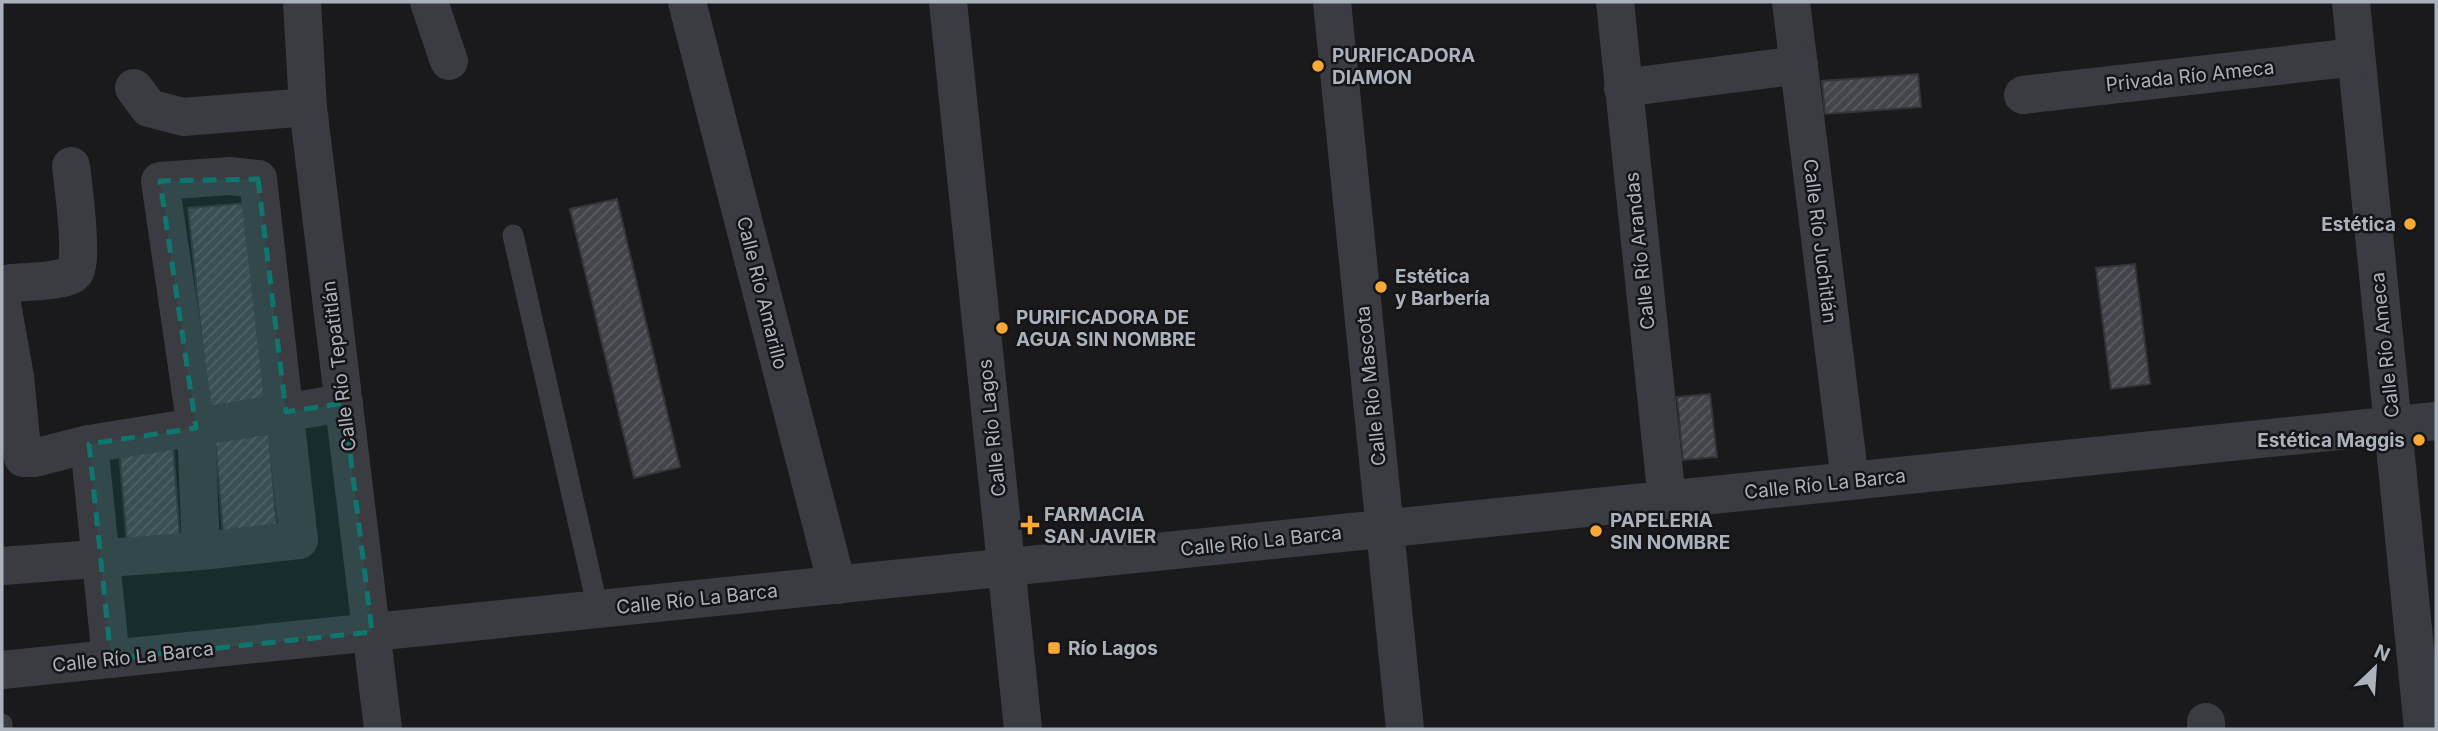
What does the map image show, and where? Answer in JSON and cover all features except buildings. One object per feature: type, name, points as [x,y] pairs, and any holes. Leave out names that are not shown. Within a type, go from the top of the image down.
[{"type":"street","name":"Calle Río Tepatitlán","points":[[302,2],[308,107],[383,729]]},
{"type":"street","points":[[429,2],[449,61]]},
{"type":"street","name":"Calle Río Amarillo","points":[[687,2],[837,585]]},
{"type":"street","name":"Calle Río Lagos","points":[[948,2],[1023,729]]},
{"type":"street","name":"Calle Río Mascota","points":[[1332,2],[1405,729]]},
{"type":"street","name":"Calle Río Arandas","points":[[1615,2],[1667,500]]},
{"type":"street","name":"Calle Río Juchitlán","points":[[1791,2],[1850,481]]},
{"type":"street","name":"Calle Río Ameca","points":[[2351,2],[2423,729]]},
{"type":"street","name":"Privada Río Ameca","points":[[2024,95],[2356,57]]},
{"type":"street","points":[[1623,88],[1798,65]]},
{"type":"street","points":[[134,88],[149,108],[183,117],[308,107]]},
{"type":"street","points":[[2,291],[10,283],[69,276],[77,269],[79,254],[71,166]]},
{"type":"street","points":[[2,566],[201,551],[299,540],[258,179],[230,176],[160,181],[197,428],[201,551]]},
{"type":"street","points":[[2,304],[15,377],[12,459],[34,458],[89,444],[344,402]]},
{"type":"street","name":"Calle Río La Barca","points":[[2,670],[2436,421]]},
{"type":"street","points":[[89,444],[111,659]]},
{"type":"lane","points":[[513,235],[597,609]]},
{"type":"highlighted area","points":[[258,179],[286,412],[344,403],[372,632],[111,659],[89,444],[196,428],[160,181]]},
{"type":"place","name":"PURIFICADORA DIAMON","points":[[1318,66]]},
{"type":"place","name":"Estética","points":[[2410,224]]},
{"type":"place","name":"Estética y Barbería","points":[[1381,287]]},
{"type":"place","name":"PURIFICADORA DE AGUA SIN NOMBRE","points":[[1002,328]]},
{"type":"place","name":"Estética Maggis","points":[[2419,440]]},
{"type":"place","name":"FARMACIA SAN JAVIER","points":[[1030,525]]},
{"type":"place","name":"PAPELERIA SIN NOMBRE","points":[[1596,531]]},
{"type":"place","name":"Río Lagos","points":[[1054,648]]}]
